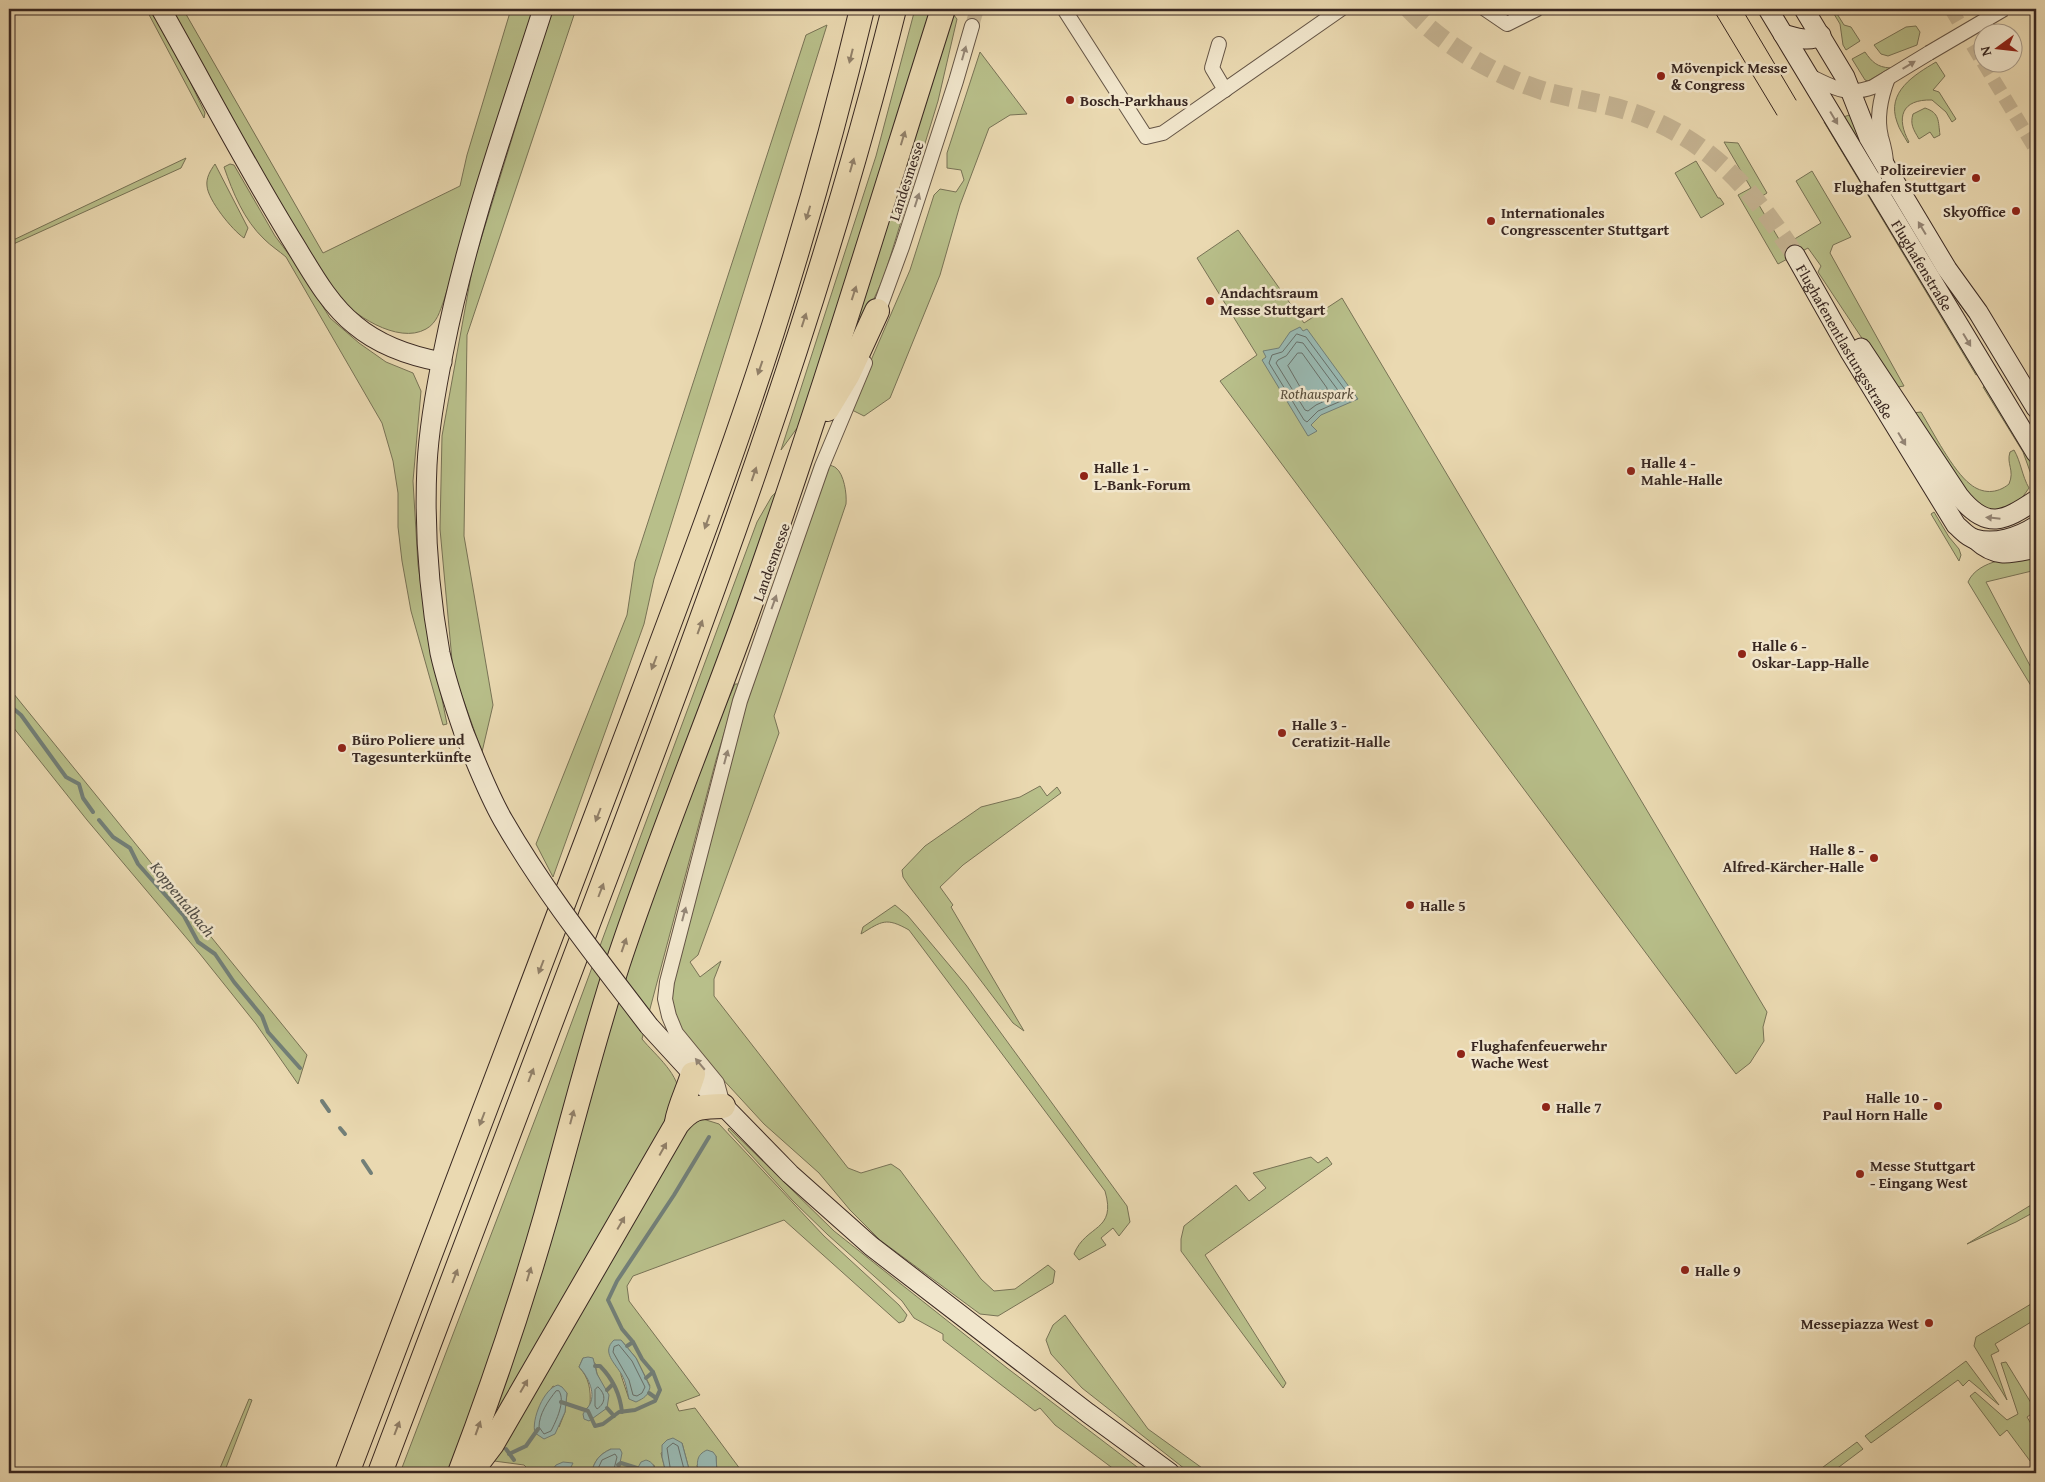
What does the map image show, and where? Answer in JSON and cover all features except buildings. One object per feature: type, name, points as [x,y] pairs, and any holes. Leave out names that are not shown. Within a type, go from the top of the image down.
[{"type":"highway","points":[[347,1473],[566,900],[728,460],[772,332],[813,198],[837,113],[862,9]]},
{"type":"highway","points":[[380,1473],[665,723],[723,563],[768,434],[830,240],[872,98],[894,9]]},
{"type":"highway","points":[[460,1473],[489,1397],[522,1298],[591,1050],[619,960],[746,616],[807,440],[943,9]]},
{"type":"highway","points":[[807,440],[848,374],[877,311]]},
{"type":"highway","points":[[677,1124],[679,1107],[688,1092],[693,1074]]},
{"type":"highway","points":[[470,1473],[492,1444],[677,1124],[692,1109],[723,1106]]},
{"type":"main road","points":[[161,9],[257,183],[321,287],[338,309],[368,336],[410,355],[442,362]]},
{"type":"main road","points":[[543,9],[484,192],[452,308],[434,400],[427,464],[428,555],[440,654],[464,733],[490,794],[525,856],[567,918],[649,1026],[723,1106],[790,1174],[871,1246],[1088,1413],[1170,1473]]},
{"type":"main road","name":"Flughafenstraße","points":[[1768,9],[2036,453]]},
{"type":"main road","name":"Flughafenstraße","points":[[1804,9],[1852,92],[1869,138],[1947,269],[1978,312],[2036,408]]},
{"type":"main road","points":[[1783,34],[1802,39],[1814,39],[1820,35]]},
{"type":"main road","name":"Flughafenentlastungsstraße","points":[[1975,539],[1968,536],[1956,525],[1929,483],[1850,352],[1795,255],[1858,343],[1966,504],[1982,517],[1996,520],[2011,516],[2036,500]]},
{"type":"main road","points":[[1975,539],[2007,539],[2036,526]]},
{"type":"main road","points":[[1975,539],[1985,548],[2002,554],[2036,548]]},
{"type":"street","points":[[1064,9],[1146,137],[1163,133],[1341,9]]},
{"type":"street","points":[[1485,9],[1507,24],[1537,9]]},
{"type":"street","points":[[1852,92],[1873,86],[1888,78],[2004,9]]},
{"type":"street","name":"Landesmesse","points":[[723,1106],[717,1083],[676,1033],[668,1016],[665,1000],[666,982],[740,701],[822,466],[865,363],[877,311],[902,247],[972,26]]},
{"type":"street","points":[[1219,44],[1212,68],[1225,90]]},
{"type":"street","name":"Flughafenstraße","points":[[1810,76],[1829,87],[1852,92]]},
{"type":"street","points":[[1886,167],[1885,146],[1882,138],[1879,113],[1888,78]]},
{"type":"green space","points":[[146,9],[156,10],[205,113],[204,118]]},
{"type":"green space","points":[[169,9],[183,9],[323,253],[460,186],[467,155],[511,9],[534,9],[444,300],[438,316],[430,326],[415,333],[389,330],[363,318],[334,292],[309,255]]},
{"type":"green space","points":[[552,9],[576,9],[467,335],[464,536],[493,705],[482,752],[453,671],[440,529],[442,436],[473,265]]},
{"type":"green space","points":[[915,9],[934,9],[803,420],[781,450],[876,156]]},
{"type":"green space","points":[[1831,9],[1834,9],[1844,25],[1851,27],[1860,41],[1846,50],[1843,45],[1840,24]]},
{"type":"green space","points":[[953,14],[957,19],[938,101],[884,277],[837,378]]},
{"type":"green space","points":[[827,25],[654,579],[644,624],[553,877],[536,844],[627,615],[635,562],[806,35]]},
{"type":"green space","points":[[1916,26],[1920,32],[1917,45],[1888,56],[1881,54],[1874,45],[1906,27]]},
{"type":"green space","points":[[980,52],[1027,114],[1010,115],[989,128],[960,205],[940,275],[890,398],[864,416],[850,409],[910,270],[934,195],[940,189],[956,192],[964,180],[961,170],[947,168],[947,153]]},
{"type":"green space","points":[[1865,52],[1875,63],[1890,68],[1868,81],[1865,80],[1852,59]]},
{"type":"green space","points":[[1936,62],[1945,76],[1933,90],[1939,92],[1956,119],[1952,122],[1946,112],[1932,100],[1913,103],[1904,112],[1902,118],[1908,143],[1897,122],[1895,102],[1899,93],[1911,79]]},
{"type":"green space","points":[[1925,108],[1936,115],[1940,135],[1934,138],[1930,132],[1919,139],[1913,127],[1912,118],[1913,114]]},
{"type":"green space","points":[[1853,114],[1975,319],[1973,322],[1938,275],[1843,117]]},
{"type":"green space","points":[[1824,122],[1832,127],[1980,373],[1976,375]]},
{"type":"green space","points":[[1724,142],[1738,143],[1767,193],[1756,200],[1783,246],[1821,223],[1796,181],[1812,171],[1851,237],[1833,245],[1830,253],[1904,386],[1898,387],[1893,385],[1818,272],[1821,266],[1808,248],[1778,264],[1738,195],[1751,188]]},
{"type":"green space","points":[[186,158],[181,168],[9,246],[9,242]]},
{"type":"green space","points":[[1696,161],[1718,198],[1724,204],[1701,218],[1675,173]]},
{"type":"green space","points":[[215,164],[248,228],[244,238],[221,214],[208,192],[208,177]]},
{"type":"green space","points":[[230,164],[234,165],[275,236],[299,268],[330,318],[359,343],[386,362],[413,373],[421,391],[413,481],[418,565],[427,624],[447,724],[443,725],[411,611],[398,527],[398,493],[393,461],[382,423],[286,257],[257,232],[245,215],[235,196],[224,167]]},
{"type":"green space","name":"Rothauspark","points":[[1238,230],[1304,323],[1342,298],[1767,1012],[1763,1027],[1764,1041],[1750,1063],[1736,1074],[1220,381],[1257,355],[1197,258]]},
{"type":"green space","points":[[1986,386],[2026,450],[2031,461],[2032,477],[2023,452],[1983,387]]},
{"type":"green space","points":[[1921,412],[1957,470],[1970,484],[1979,490],[2000,490],[2009,484],[2011,475],[2009,456],[2010,452],[2014,450],[2029,488],[2019,502],[1991,513],[1971,500],[1912,413]]},
{"type":"green space","points":[[828,464],[839,471],[843,479],[846,504],[774,716],[779,733],[698,955],[690,962],[700,977],[721,961],[714,979],[714,996],[848,1168],[861,1173],[891,1164],[900,1170],[981,1279],[994,1291],[1015,1289],[1048,1265],[1055,1271],[1053,1283],[998,1316],[980,1314],[880,1240],[850,1210],[819,1173],[764,1124],[683,1036],[669,995],[746,700]]},
{"type":"green space","points":[[783,486],[452,1473],[400,1473],[557,1062],[757,522],[772,496]]},
{"type":"green space","points":[[1934,512],[1949,537],[1959,549],[1961,555],[1959,561],[1931,514]]},
{"type":"green space","points":[[2036,553],[2036,570],[1986,582],[2036,677],[2036,694],[1968,582],[1973,574],[1988,564]]},
{"type":"green space","points":[[735,684],[739,684],[716,760],[642,1039],[672,1074],[679,1090],[679,1098],[589,1263],[487,1428],[604,1031],[699,765]]},
{"type":"green space","points":[[9,688],[307,1055],[298,1084],[256,1024],[200,954],[87,820],[9,722]]},
{"type":"green space","points":[[1040,786],[1047,796],[1057,787],[1061,793],[963,865],[940,887],[953,905],[951,907],[1024,1031],[1013,1023],[909,886],[903,877],[902,870],[925,846],[981,807],[1020,797]]},
{"type":"green space","points":[[895,905],[908,916],[966,985],[1127,1206],[1130,1222],[1119,1236],[1113,1228],[1101,1238],[1106,1245],[1079,1260],[1074,1254],[1079,1244],[1104,1221],[1108,1204],[1105,1191],[909,930],[895,923],[884,922],[861,934],[863,927]]},
{"type":"green space","points":[[703,1119],[719,1124],[824,1236],[899,1305],[907,1315],[904,1321],[899,1323],[784,1220],[633,1276],[627,1286],[629,1301],[700,1395],[676,1404],[679,1411],[695,1408],[743,1473],[717,1473],[716,1456],[697,1465],[698,1473],[690,1473],[682,1443],[661,1453],[666,1473],[656,1473],[654,1465],[637,1468],[635,1473],[618,1473],[621,1463],[611,1449],[598,1459],[591,1473],[568,1473],[572,1467],[551,1469],[550,1473],[516,1473],[527,1468],[524,1465],[494,1461],[690,1124]],"holes":[[[621,1340],[636,1358],[650,1386],[629,1399],[621,1375]],[[583,1358],[595,1363],[600,1380],[589,1421],[585,1410],[590,1405],[590,1389],[585,1375],[579,1367]],[[553,1386],[567,1393],[565,1412],[559,1427],[542,1403]]]},
{"type":"green space","points":[[729,1128],[834,1231],[1007,1368],[1145,1473],[1119,1473],[1055,1425],[1040,1408],[1035,1411],[943,1340],[943,1334],[914,1318],[902,1301],[793,1201],[728,1130]]},
{"type":"green space","points":[[1311,1157],[1318,1163],[1327,1157],[1332,1164],[1205,1255],[1286,1383],[1283,1388],[1181,1251],[1181,1239],[1184,1226],[1236,1185],[1249,1201],[1266,1188],[1253,1173]]},
{"type":"green space","points":[[2036,1202],[2036,1211],[1967,1244]]},
{"type":"green space","points":[[2036,1301],[2036,1319],[1995,1344],[1999,1351],[1991,1355],[2007,1400],[1974,1346],[1976,1337]]},
{"type":"green space","points":[[1065,1315],[1148,1429],[1209,1473],[1190,1473],[1082,1388],[1051,1354],[1046,1340],[1053,1325]]},
{"type":"green space","points":[[1966,1361],[1999,1405],[1969,1380],[1963,1386],[1958,1380],[1871,1443],[1865,1436]]},
{"type":"green space","points":[[2006,1362],[2036,1411],[2027,1417],[2036,1432],[2036,1469],[2007,1430],[2000,1436],[1970,1396],[1975,1392],[2007,1420],[2018,1414],[2001,1363]]},
{"type":"green space","points":[[249,1399],[252,1400],[224,1473],[218,1473]]},
{"type":"green space","points":[[1857,1442],[1863,1449],[1831,1473],[1815,1473]]},
{"type":"water","points":[[1300,327],[1303,331],[1307,329],[1358,399],[1321,415],[1311,425],[1317,431],[1308,436],[1262,360],[1266,357],[1263,351],[1279,348],[1290,332]]},
{"type":"water","points":[[614,1340],[621,1340],[636,1358],[650,1387],[648,1393],[636,1402],[629,1399],[623,1378],[610,1358],[610,1344]]},
{"type":"water","points":[[583,1358],[593,1358],[597,1374],[609,1395],[607,1408],[589,1421],[584,1419],[583,1414],[592,1399],[592,1394],[588,1379],[579,1367]]},
{"type":"water","points":[[558,1385],[567,1393],[565,1412],[555,1434],[544,1439],[535,1433],[535,1420],[544,1398],[553,1387]]},
{"type":"water","points":[[673,1438],[682,1443],[690,1473],[666,1473],[662,1457],[662,1445],[667,1440]]},
{"type":"water","points":[[611,1449],[620,1449],[622,1453],[618,1473],[591,1473],[598,1459]]},
{"type":"water","points":[[707,1450],[713,1452],[716,1456],[717,1473],[698,1473],[698,1459]]},
{"type":"water","points":[[646,1460],[653,1465],[656,1473],[635,1473],[641,1462]]},
{"type":"water","points":[[563,1462],[573,1463],[568,1473],[550,1473],[556,1465]]},
{"type":"waterway","name":"Koppentalbach","points":[[9,705],[21,715],[66,777],[79,784],[83,798],[93,812]]},
{"type":"waterway","name":"Koppentalbach","points":[[99,820],[113,837],[130,848],[138,864],[184,916],[198,942],[215,954],[234,982],[262,1016],[268,1032],[300,1068]]},
{"type":"waterway","name":"Koppentalbach","points":[[322,1101],[329,1111]]},
{"type":"waterway","name":"Koppentalbach","points":[[340,1128],[345,1134]]},
{"type":"waterway","points":[[561,1402],[588,1411],[595,1426],[603,1424],[619,1412],[635,1410],[655,1401],[660,1390],[653,1372],[622,1329],[608,1300],[617,1281],[674,1195],[709,1137]]},
{"type":"waterway","name":"Koppentalbach","points":[[363,1161],[371,1173]]},
{"type":"waterway","points":[[627,1346],[633,1342]]},
{"type":"waterway","points":[[595,1366],[600,1366],[612,1382],[618,1393],[622,1412]]},
{"type":"waterway","points":[[646,1378],[653,1372]]},
{"type":"waterway","points":[[607,1390],[613,1384]]},
{"type":"waterway","points":[[649,1393],[656,1398]]},
{"type":"waterway","points":[[607,1408],[614,1416]]},
{"type":"waterway","points":[[509,1454],[526,1446],[538,1429]]},
{"type":"waterway","name":"Koppentalbach","points":[[506,1449],[514,1460]]},
{"type":"waterway","points":[[618,1465],[621,1463],[637,1468],[641,1473]]},
{"type":"tunnel","points":[[972,26],[977,9]]},
{"type":"tunnel","points":[[1409,9],[1454,47],[1507,77],[1544,91],[1628,111],[1654,121],[1698,146],[1735,177],[1766,214],[1795,255]]},
{"type":"tunnel","points":[[1951,9],[1972,44]]},
{"type":"tunnel","points":[[1989,72],[2036,150]]},
{"type":"tram line","points":[[1713,9],[1777,115]]},
{"type":"tram line","points":[[1742,9],[1796,100]]},
{"type":"place","name":"Mövenpick Messe & Congress","points":[[1661,76]]},
{"type":"place","name":"Bosch-Parkhaus","points":[[1070,100]]},
{"type":"place","name":"Polizeirevier Flughafen Stuttgart","points":[[1976,178]]},
{"type":"place","name":"SkyOffice","points":[[2016,211]]},
{"type":"place","name":"Internationales Congresscenter Stuttgart","points":[[1491,221]]},
{"type":"place","name":"Andachtsraum Messe Stuttgart","points":[[1210,301]]},
{"type":"place","name":"Halle 4 - Mahle-Halle","points":[[1631,471]]},
{"type":"place","name":"Halle 1 - L-Bank-Forum","points":[[1084,476]]},
{"type":"place","name":"Halle 6 - Oskar-Lapp-Halle","points":[[1742,654]]},
{"type":"place","name":"Halle 3 - Ceratizit-Halle","points":[[1282,733]]},
{"type":"place","name":"Büro Poliere und Tagesunterkünfte","points":[[342,748]]},
{"type":"place","name":"Halle 8 - Alfred-Kärcher-Halle","points":[[1874,858]]},
{"type":"place","name":"Halle 5","points":[[1410,905]]},
{"type":"place","name":"Flughafenfeuerwehr Wache West","points":[[1461,1054]]},
{"type":"place","name":"Halle 10 - Paul Horn Halle","points":[[1938,1106]]},
{"type":"place","name":"Halle 7","points":[[1546,1107]]},
{"type":"place","name":"Messe Stuttgart - Eingang West","points":[[1860,1174]]},
{"type":"place","name":"Halle 9","points":[[1685,1270]]},
{"type":"place","name":"Messepiazza West","points":[[1929,1323]]}]
